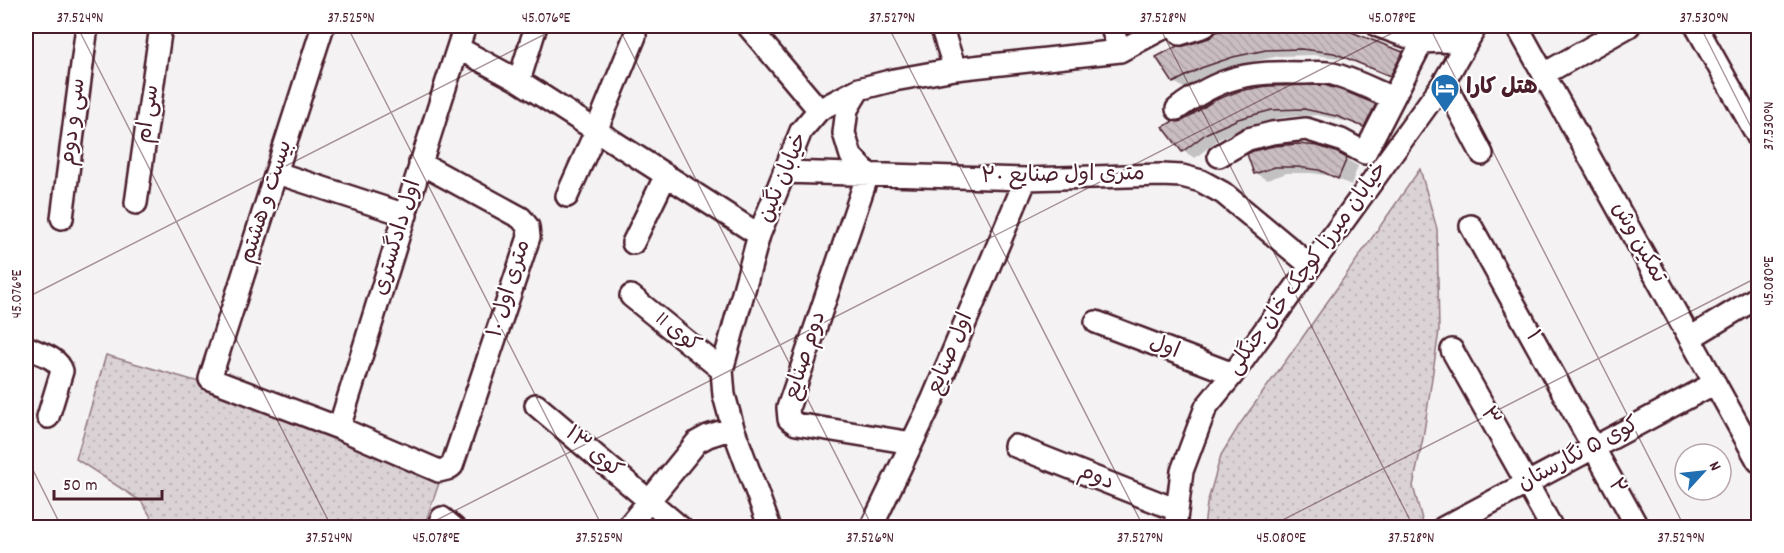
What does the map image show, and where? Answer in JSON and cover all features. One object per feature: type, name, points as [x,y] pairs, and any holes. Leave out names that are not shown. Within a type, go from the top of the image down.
[{"type":"street","name":"سی و دوم","points":[[62,218],[87,26]]},
{"type":"street","name":"سی ام","points":[[136,203],[161,26]]},
{"type":"street","name":"بیست و هشتم","points":[[323,26],[210,379],[339,428]]},
{"type":"street","name":"اول دادگستری","points":[[339,428],[420,163],[465,26]]},
{"type":"street","points":[[519,81],[536,26]]},
{"type":"street","points":[[748,26],[819,110]]},
{"type":"street","points":[[941,26],[955,69]]},
{"type":"street","points":[[1111,26],[1120,51]]},
{"type":"street","name":"خیابان نگین","points":[[770,528],[733,428],[724,395],[722,370],[759,235],[801,131],[819,110],[859,89],[894,80],[955,69],[1120,51],[1173,30],[1205,26]]},
{"type":"street","points":[[1378,26],[1419,34],[1472,33]]},
{"type":"street","name":"تمکین وش","points":[[1517,26],[1758,461]]},
{"type":"street","points":[[1544,74],[1629,26]]},
{"type":"street","points":[[1696,26],[1758,137]]},
{"type":"street","name":"خیابان میرزا کوچک خان جنگلی","points":[[1176,519],[1182,471],[1206,407],[1233,374],[1444,82],[1472,33]]},
{"type":"street","points":[[1219,156],[1248,139],[1272,133],[1306,129],[1341,140],[1365,153],[1393,98],[1419,34]]},
{"type":"street","points":[[567,196],[634,36]]},
{"type":"street","points":[[458,48],[519,81],[759,235]]},
{"type":"street","points":[[1177,109],[1221,82],[1250,74],[1331,73],[1393,98]]},
{"type":"street","points":[[1444,82],[1482,154]]},
{"type":"street","points":[[859,89],[847,109],[844,133],[851,156],[868,174]]},
{"type":"street","name":"۱۰ متری اول","points":[[339,428],[439,471],[452,466],[529,237],[528,227],[521,218],[420,163]]},
{"type":"street","name":"۲۰ متری اول صنایع","points":[[784,172],[1026,179],[1162,174],[1182,176],[1201,181],[1223,193],[1311,266]]},
{"type":"street","points":[[277,173],[406,214]]},
{"type":"street","name":"دوم صنایع","points":[[868,174],[788,408],[789,419],[796,424],[912,443]]},
{"type":"street","points":[[633,243],[666,175]]},
{"type":"street","name":"اول صنایع","points":[[871,528],[912,443],[1026,179]]},
{"type":"street","name":"۱","points":[[1471,226],[1594,447]]},
{"type":"street","name":"کوی 11","points":[[631,296],[722,370]]},
{"type":"street","points":[[1690,338],[1758,297]]},
{"type":"street","name":"اول","points":[[1096,322],[1233,374]]},
{"type":"street","points":[[26,347],[57,361],[61,366],[62,371],[48,417]]},
{"type":"street","name":"۳","points":[[1452,350],[1552,528]]},
{"type":"street","name":"کوی ۵ نگارستان","points":[[1443,528],[1715,383]]},
{"type":"street","name":"کوی ۱۳","points":[[536,405],[681,528]]},
{"type":"street","points":[[627,528],[697,442],[733,428]]},
{"type":"street","name":"دوم","points":[[1015,446],[1176,519]]},
{"type":"street","name":"۲","points":[[1594,447],[1638,528]]},
{"type":"shaded area","points":[[1420,169],[1437,229],[1439,331],[1423,438],[1413,486],[1424,527],[1204,527],[1207,504],[1221,455],[1240,424]]},
{"type":"shaded area","points":[[106,355],[206,384],[356,445],[439,483],[427,518],[420,527],[157,527],[142,502],[76,459]]},
{"type":"building","points":[[1242,26],[1336,26],[1403,52],[1390,76],[1334,53],[1301,49],[1266,50],[1233,57],[1201,68],[1173,83],[1156,57],[1177,46],[1184,46],[1209,38],[1216,32]]},
{"type":"building","points":[[1324,85],[1376,104],[1364,127],[1336,116],[1304,109],[1272,110],[1238,119],[1207,133],[1182,152],[1163,127],[1173,121],[1184,120],[1213,101],[1239,91],[1267,86]]},
{"type":"building","points":[[1298,144],[1318,146],[1347,158],[1338,179],[1319,170],[1297,167],[1275,167],[1254,174],[1247,154],[1274,146]]},
{"type":"place","name":"هتل کارا","points":[[1445,114]]}]
